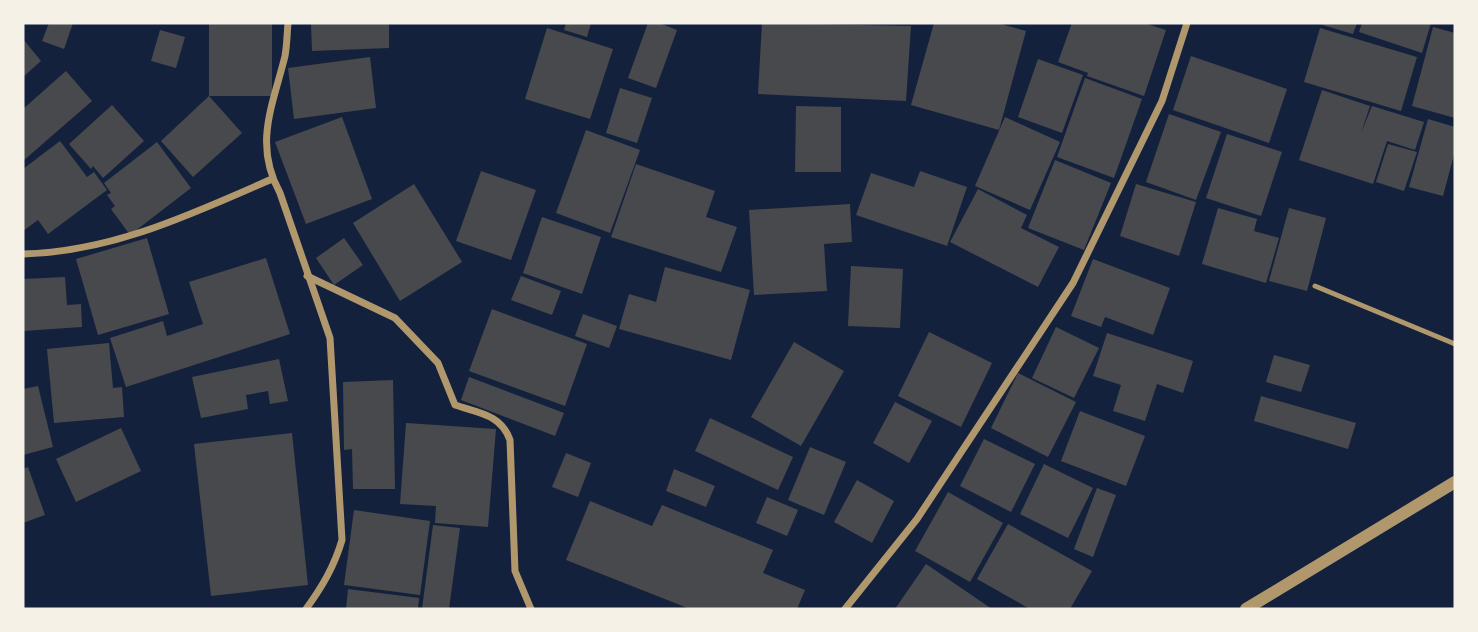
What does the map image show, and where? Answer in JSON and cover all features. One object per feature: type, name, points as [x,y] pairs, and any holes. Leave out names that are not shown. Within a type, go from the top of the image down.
[{"type":"street","points":[[288,23],[285,53],[270,109],[265,145],[272,179],[280,193],[330,338],[342,540],[324,583],[306,609]]},
{"type":"street","points":[[845,609],[917,519],[1073,283],[1162,101],[1188,23]]},
{"type":"street","points":[[23,254],[55,254],[151,231],[272,179]]},
{"type":"street","points":[[307,276],[395,318],[438,363],[455,405],[498,420],[506,429],[510,439],[515,570],[531,609]]},
{"type":"street","points":[[1246,609],[1455,482]]},
{"type":"lane","points":[[1315,286],[1455,344]]},
{"type":"building","points":[[49,23],[73,23],[64,49],[42,41]]},
{"type":"building","points":[[209,23],[272,23],[272,96],[209,96]]},
{"type":"building","points":[[311,23],[389,23],[389,48],[312,51]]},
{"type":"building","points":[[566,23],[591,23],[587,37],[564,30]]},
{"type":"building","points":[[648,23],[659,23],[677,30],[656,88],[628,78]]},
{"type":"building","points":[[762,23],[911,26],[906,101],[758,94]]},
{"type":"building","points":[[934,23],[997,23],[1026,31],[999,130],[911,105]]},
{"type":"building","points":[[1072,23],[1144,23],[1166,30],[1144,96],[1087,76],[1088,73],[1058,62]]},
{"type":"building","points":[[1316,23],[1357,23],[1353,34]]},
{"type":"building","points":[[1362,23],[1431,23],[1422,53],[1359,32]]},
{"type":"building","points":[[1433,27],[1455,33],[1455,118],[1412,106]]},
{"type":"building","points":[[547,28],[613,49],[590,119],[525,99]]},
{"type":"building","points":[[1320,28],[1417,57],[1401,111],[1304,82]]},
{"type":"building","points":[[160,30],[185,37],[176,68],[151,61]]},
{"type":"building","points":[[23,39],[41,61],[23,77]]},
{"type":"building","points":[[1191,56],[1287,89],[1269,143],[1173,110]]},
{"type":"building","points":[[370,57],[376,108],[294,119],[288,68]]},
{"type":"building","points":[[1038,59],[1083,75],[1062,133],[1018,117]]},
{"type":"building","points":[[66,71],[92,101],[23,161],[23,109]]},
{"type":"building","points":[[1085,78],[1142,99],[1114,178],[1057,157]]},
{"type":"building","points":[[620,88],[652,98],[637,143],[606,133]]},
{"type":"building","points":[[1322,90],[1370,106],[1361,133],[1372,106],[1424,122],[1415,150],[1387,141],[1373,184],[1299,160]]},
{"type":"building","points":[[209,96],[242,133],[193,177],[161,141]]},
{"type":"building","points":[[112,105],[144,141],[103,178],[93,166],[91,169],[69,144]]},
{"type":"building","points":[[796,106],[841,107],[841,172],[795,172]]},
{"type":"building","points":[[1169,114],[1221,132],[1196,200],[1146,182]]},
{"type":"building","points":[[342,117],[372,199],[306,224],[275,142]]},
{"type":"building","points":[[1005,117],[1060,142],[1030,210],[975,186]]},
{"type":"building","points":[[1428,119],[1455,127],[1455,151],[1443,196],[1409,187]]},
{"type":"building","points":[[586,130],[640,150],[610,233],[556,213]]},
{"type":"building","points":[[1227,134],[1282,152],[1261,216],[1206,198]]},
{"type":"building","points":[[60,141],[87,177],[94,172],[107,190],[48,234],[38,220],[23,231],[23,169]]},
{"type":"building","points":[[157,142],[191,188],[130,235],[111,209],[115,206],[107,195],[111,193],[104,183]]},
{"type":"building","points":[[1388,144],[1417,152],[1404,191],[1376,182]]},
{"type":"building","points":[[1055,160],[1111,183],[1084,250],[1028,228]]},
{"type":"building","points":[[636,164],[715,191],[706,217],[737,227],[721,272],[611,237]]},
{"type":"building","points":[[481,171],[536,190],[511,260],[456,241]]},
{"type":"building","points":[[920,171],[967,187],[947,246],[856,215],[871,173],[914,187]]},
{"type":"building","points":[[414,184],[462,262],[400,301],[353,223]]},
{"type":"building","points":[[1136,184],[1196,202],[1179,256],[1120,236]]},
{"type":"building","points":[[978,189],[1027,215],[1021,228],[1059,247],[1038,287],[950,242]]},
{"type":"building","points":[[850,204],[852,242],[824,244],[827,291],[754,295],[749,210]]},
{"type":"building","points":[[1218,208],[1257,219],[1254,231],[1279,238],[1266,283],[1202,264]]},
{"type":"building","points":[[1289,208],[1326,218],[1307,291],[1269,281]]},
{"type":"building","points":[[542,217],[601,237],[582,294],[523,273]]},
{"type":"building","points":[[147,238],[169,314],[98,335],[76,259]]},
{"type":"building","points":[[344,238],[363,265],[334,285],[316,258]]},
{"type":"building","points":[[266,258],[290,334],[126,387],[110,338],[163,321],[167,336],[203,324],[189,282]]},
{"type":"building","points":[[1093,259],[1170,288],[1153,335],[1105,317],[1101,327],[1071,316]]},
{"type":"building","points":[[851,266],[903,269],[900,328],[848,326]]},
{"type":"building","points":[[665,267],[750,290],[731,360],[619,329],[629,294],[656,302]]},
{"type":"building","points":[[521,276],[561,291],[552,315],[511,300]]},
{"type":"building","points":[[65,277],[67,305],[81,304],[82,327],[23,331],[23,279]]},
{"type":"building","points":[[492,309],[587,344],[565,406],[469,371]]},
{"type":"building","points":[[583,314],[617,326],[609,348],[575,336]]},
{"type":"building","points":[[1056,327],[1099,348],[1074,398],[1032,378]]},
{"type":"building","points":[[929,332],[992,363],[961,427],[898,396]]},
{"type":"building","points":[[1107,333],[1193,361],[1183,393],[1157,384],[1145,421],[1113,411],[1121,385],[1093,376]]},
{"type":"building","points":[[794,342],[844,371],[801,446],[751,417]]},
{"type":"building","points":[[109,343],[113,388],[122,387],[124,417],[54,423],[47,349]]},
{"type":"building","points":[[1274,355],[1310,365],[1301,392],[1266,382]]},
{"type":"building","points":[[279,359],[288,401],[270,404],[268,391],[246,395],[248,409],[201,418],[192,377]]},
{"type":"building","points":[[1018,373],[1076,402],[1048,457],[991,428]]},
{"type":"building","points":[[469,377],[564,413],[555,436],[461,400]]},
{"type":"building","points":[[393,380],[395,489],[353,489],[352,449],[344,450],[343,382]]},
{"type":"building","points":[[38,386],[53,447],[23,455],[23,389]]},
{"type":"building","points":[[1261,396],[1356,423],[1348,449],[1254,421]]},
{"type":"building","points":[[895,402],[932,421],[909,463],[873,443]]},
{"type":"building","points":[[1080,411],[1145,436],[1126,486],[1061,461]]},
{"type":"building","points":[[710,418],[793,457],[778,490],[695,451]]},
{"type":"building","points":[[406,423],[496,429],[488,527],[435,523],[436,506],[400,504]]},
{"type":"building","points":[[121,428],[141,471],[76,502],[56,459]]},
{"type":"building","points":[[292,433],[308,585],[211,596],[194,444]]},
{"type":"building","points":[[984,439],[1035,464],[1011,512],[960,486]]},
{"type":"building","points":[[810,447],[846,462],[824,515],[788,500]]},
{"type":"building","points":[[566,453],[591,463],[578,497],[552,487]]},
{"type":"building","points":[[1044,464],[1093,488],[1068,538],[1020,514]]},
{"type":"building","points":[[28,467],[45,515],[23,523],[23,469]]},
{"type":"building","points":[[674,469],[715,486],[706,507],[666,491]]},
{"type":"building","points":[[857,480],[894,501],[872,543],[834,522]]},
{"type":"building","points":[[1097,488],[1116,495],[1093,557],[1074,549]]},
{"type":"building","points":[[948,492],[1003,523],[970,582],[915,551]]},
{"type":"building","points":[[767,497],[798,510],[787,536],[756,523]]},
{"type":"building","points":[[590,501],[652,526],[662,505],[773,550],[763,573],[805,590],[797,609],[690,609],[566,560]]},
{"type":"building","points":[[354,510],[430,521],[420,595],[344,585]]},
{"type":"building","points":[[1008,524],[1092,571],[1070,609],[1030,609],[977,579]]},
{"type":"building","points":[[433,525],[460,528],[449,609],[422,609]]},
{"type":"building","points":[[926,564],[992,609],[895,609]]},
{"type":"building","points":[[348,589],[419,598],[418,609],[346,609]]}]
